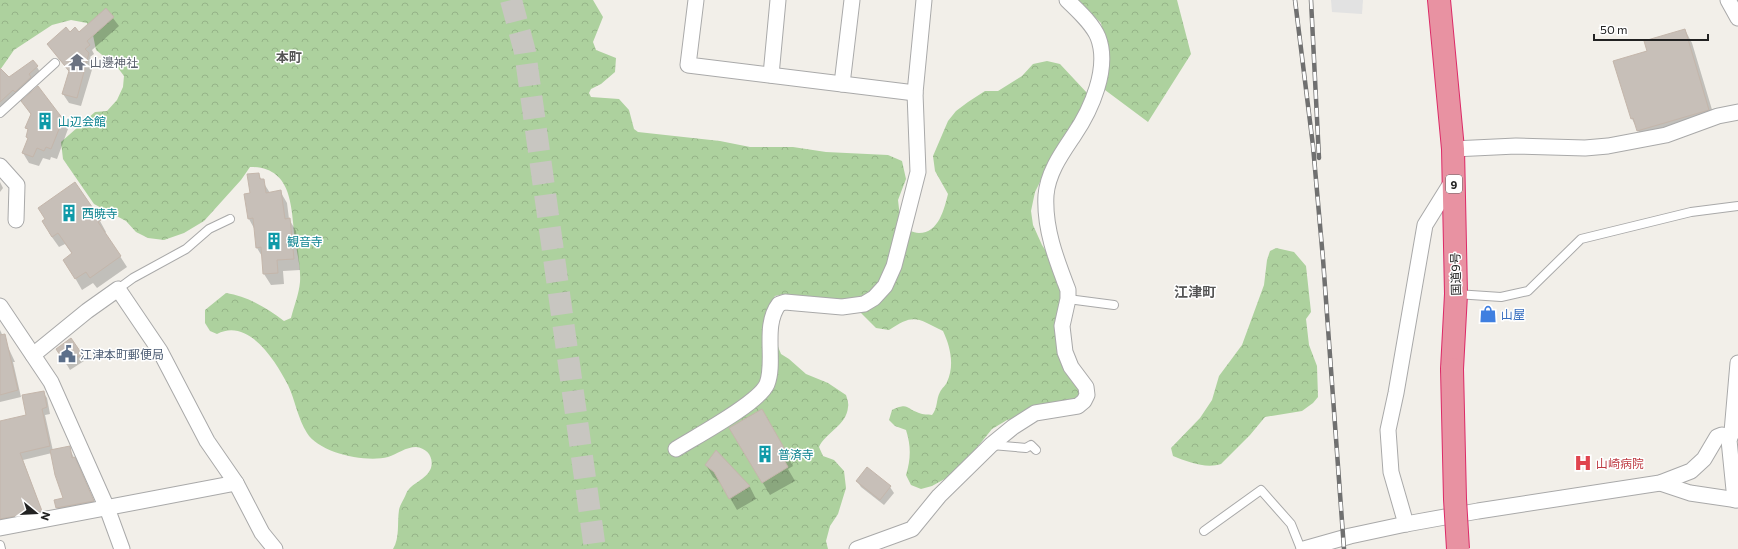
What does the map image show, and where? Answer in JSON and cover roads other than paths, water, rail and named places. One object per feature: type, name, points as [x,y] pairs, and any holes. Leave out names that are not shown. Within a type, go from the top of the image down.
[{"type":"highway","name":"国道9号","points":[[1439,0],[1453,149],[1456,294],[1452,369],[1455,499],[1458,549]]},
{"type":"street","points":[[696,0],[688,65],[915,93]]},
{"type":"street","points":[[771,75],[778,0]]},
{"type":"street","points":[[842,84],[852,0]]},
{"type":"street","points":[[676,449],[753,401],[764,390],[768,379],[770,327],[779,304],[786,302],[849,307],[864,304],[874,298],[885,286],[894,266],[918,172],[915,93],[924,0]]},
{"type":"street","points":[[857,549],[912,529],[939,496],[991,445],[1013,427],[1035,414],[1078,406],[1086,398],[1087,392],[1084,385],[1066,358],[1062,326],[1068,299],[1068,290],[1048,231],[1046,195],[1053,170],[1059,158],[1088,114],[1098,83],[1101,56],[1100,43],[1094,30],[1067,0]]},
{"type":"street","points":[[1728,0],[1738,18]]},
{"type":"street","points":[[1453,149],[1516,146],[1585,148],[1608,146],[1666,135],[1718,116],[1738,112]]},
{"type":"street","points":[[0,166],[17,185],[16,220]]},
{"type":"street","points":[[1406,524],[1392,472],[1388,430],[1396,393],[1425,225],[1454,180]]},
{"type":"street","points":[[33,355],[87,311],[118,289],[160,351],[207,441],[236,483],[262,533],[275,549]]},
{"type":"street","points":[[0,306],[51,382],[107,508],[122,549]]},
{"type":"street","points":[[1660,483],[1690,493],[1737,500],[1733,433],[1738,363]]},
{"type":"street","points":[[1303,549],[1350,536],[1478,510],[1660,483],[1691,471],[1704,458],[1718,437],[1733,433]]},
{"type":"street","points":[[0,528],[236,483]]},
{"type":"lane","points":[[0,113],[55,63]]},
{"type":"lane","points":[[1456,294],[1501,297],[1528,291],[1581,239],[1691,212],[1738,206]]},
{"type":"lane","points":[[118,289],[133,278],[186,249],[210,228],[230,220]]},
{"type":"lane","points":[[1068,299],[1114,305]]},
{"type":"lane","points":[[991,445],[1026,448],[1031,445],[1036,450]]},
{"type":"lane","points":[[1204,531],[1261,490],[1291,524],[1303,549]]},
{"type":"lane","points":[[0,545],[1,549]]},
{"type":"tunnel","points":[[511,0],[525,52],[595,549]]},
{"type":"railway","points":[[1295,0],[1313,146],[1323,259],[1344,549]]},
{"type":"railway","points":[[1311,0],[1319,158]]},
{"type":"place","name":"山邊神社","points":[[77,62]]},
{"type":"place","name":"山辺会館","points":[[45,121]]},
{"type":"place","name":"西暁寺","points":[[69,213]]},
{"type":"place","name":"観音寺","points":[[274,241]]},
{"type":"place","name":"山屋","points":[[1488,314]]},
{"type":"place","name":"江津本町郵便局","points":[[67,354]]},
{"type":"place","name":"普済寺","points":[[765,454]]},
{"type":"place","name":"山崎病院","points":[[1583,463]]},
{"type":"district","name":"本町","points":[[289,57]]},
{"type":"district","name":"江津町","points":[[1195,291]]}]
